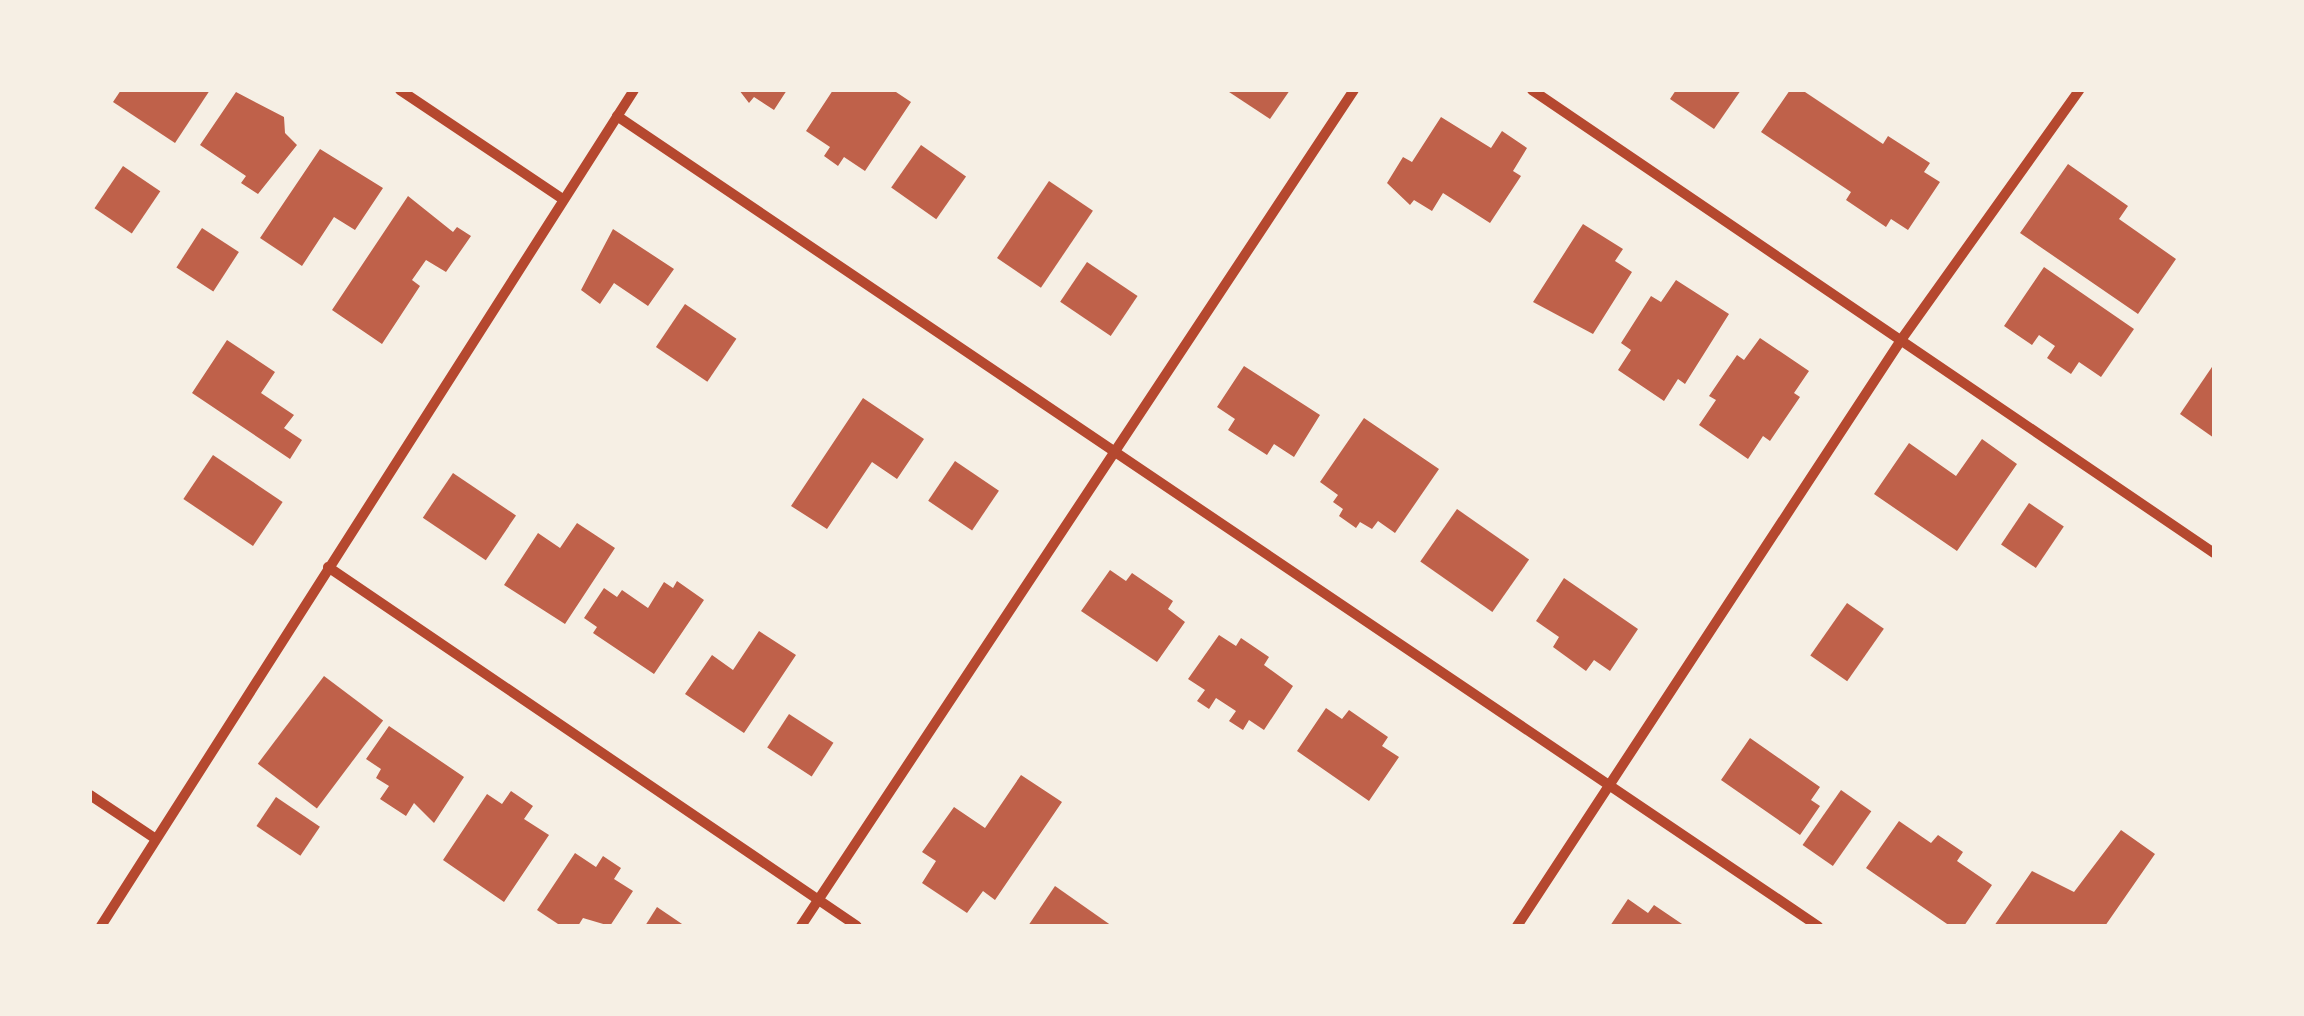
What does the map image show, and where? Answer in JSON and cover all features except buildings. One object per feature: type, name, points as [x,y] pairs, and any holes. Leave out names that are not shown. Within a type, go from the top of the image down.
[{"type":"street","points":[[400,90],[562,199]]},
{"type":"street","points":[[102,926],[634,90]]},
{"type":"street","points":[[802,926],[1354,90]]},
{"type":"street","points":[[1532,90],[2214,553]]},
{"type":"street","points":[[1516,926],[1901,340],[2079,90]]},
{"type":"street","points":[[617,116],[1818,926]]},
{"type":"street","points":[[328,568],[857,926]]},
{"type":"street","points":[[90,794],[156,839]]}]
